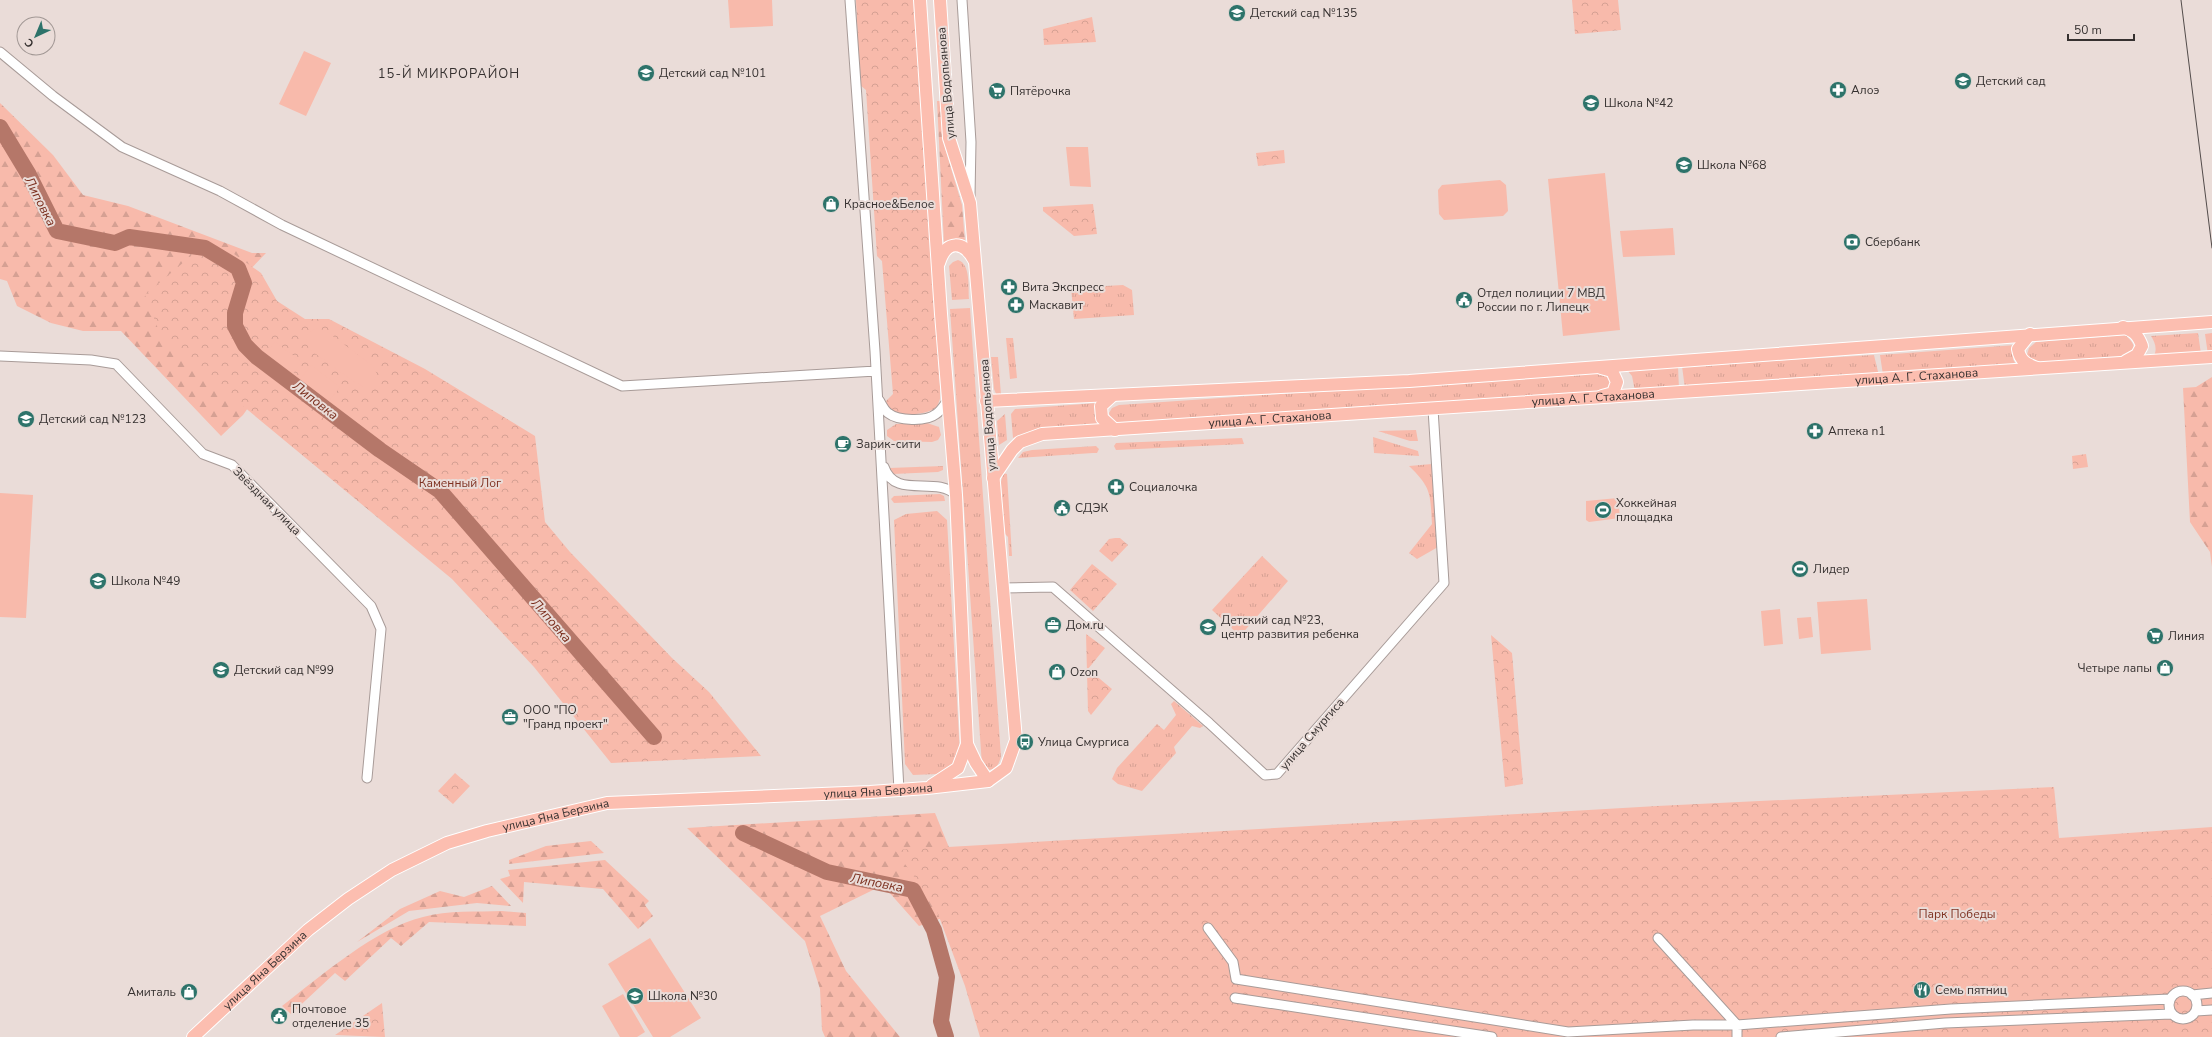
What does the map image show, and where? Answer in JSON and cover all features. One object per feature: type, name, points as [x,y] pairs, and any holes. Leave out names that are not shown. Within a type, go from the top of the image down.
[{"type":"main road","name":"улица Водопьянова","points":[[920,0],[938,266],[956,495],[967,744],[976,763],[988,780],[1006,768],[1016,740],[992,478],[980,309],[974,260],[970,203],[949,138],[940,0]]},
{"type":"main road","points":[[938,266],[944,251],[950,246],[958,245],[964,247],[974,260]]},
{"type":"main road","points":[[986,401],[1409,381],[2122,327],[2212,322]]},
{"type":"main road","points":[[2122,327],[2132,330],[2138,336],[2142,346],[2137,355],[2124,362]]},
{"type":"main road","points":[[2030,334],[2018,348],[2020,358],[2026,364],[2037,368]]},
{"type":"main road","name":"улица А. Г. Стаханова","points":[[992,478],[1012,450],[1020,442],[1042,434],[2212,357]]},
{"type":"main road","points":[[1596,367],[1612,371],[1617,382],[1613,394],[1597,398]]},
{"type":"main road","points":[[1112,396],[1101,406],[1102,418],[1115,430]]},
{"type":"main road","name":"улица Водопьянова","points":[[927,788],[958,768],[967,744]]},
{"type":"main road","name":"улица Яна Берзина","points":[[193,1037],[313,925],[348,899],[392,870],[447,843],[487,831],[606,803],[899,790],[988,780]]},
{"type":"street","points":[[850,0],[882,460],[899,790]]},
{"type":"street","points":[[962,0],[971,142],[970,203]]},
{"type":"street","points":[[0,52],[53,96],[122,147],[220,191],[282,225],[622,386],[876,371]]},
{"type":"street","name":"Звёздная улица","points":[[0,356],[91,360],[116,364],[203,454],[232,465],[371,606],[381,629],[367,778]]},
{"type":"street","points":[[878,398],[889,414],[899,418],[924,418],[937,414],[948,400]]},
{"type":"street","name":"улица Смургиса","points":[[1002,588],[1053,587],[1209,723],[1265,775],[1277,774],[1444,583],[1433,409]]},
{"type":"street","points":[[882,460],[889,478],[900,485],[930,486],[952,491],[956,495]]},
{"type":"street","points":[[1208,928],[1233,962],[1236,979],[1568,1032],[1694,1025],[1737,1025],[1951,1009],[2170,999]]},
{"type":"street","points":[[1658,938],[1737,1025],[1737,1037]]},
{"type":"street","points":[[2171,1014],[2168,1005],[2170,999],[2178,992],[2183,991],[2192,995],[2212,993]]},
{"type":"street","points":[[1781,1037],[1945,1023],[2171,1014],[2183,1020],[2192,1016],[2196,1011],[2197,1003],[2192,995]]},
{"type":"street","points":[[1235,998],[1492,1037]]},
{"type":"street","points":[[2196,1011],[2212,1010]]},
{"type":"green space","points":[[728,0],[772,0],[773,26],[730,28]]},
{"type":"green space","points":[[856,0],[916,0],[940,387],[940,399],[937,407],[919,414],[905,414],[893,411],[888,408],[886,401],[893,394],[882,261],[877,256],[866,90],[860,85]]},
{"type":"green space","points":[[1572,0],[1618,0],[1621,30],[1575,34]]},
{"type":"green space","points":[[1092,17],[1096,42],[1044,45],[1043,29]]},
{"type":"green space","points":[[304,51],[331,63],[306,116],[279,104]]},
{"type":"green space","points":[[937,101],[940,101],[945,148],[962,205],[965,242],[955,239],[944,244]]},
{"type":"green space","points":[[0,103],[53,155],[83,195],[128,206],[252,253],[266,253],[225,296],[265,384],[243,415],[221,436],[121,331],[83,331],[51,323],[17,306],[7,281],[0,279],[0,132],[3,131],[0,127]]},
{"type":"green space","points":[[1066,147],[1088,147],[1091,187],[1070,186]]},
{"type":"green space","points":[[1284,150],[1285,163],[1258,166],[1256,153]]},
{"type":"green space","points":[[1605,173],[1620,330],[1563,336],[1548,179]]},
{"type":"green space","points":[[1500,180],[1506,185],[1508,211],[1503,216],[1444,220],[1439,214],[1438,190],[1442,185]]},
{"type":"green space","points":[[1093,204],[1097,234],[1074,236],[1043,211],[1043,207]]},
{"type":"green space","points":[[1673,228],[1675,255],[1623,257],[1620,231]]},
{"type":"green space","name":"Каменный Лог","points":[[195,241],[227,249],[261,273],[277,301],[305,319],[329,319],[425,369],[535,436],[545,522],[570,552],[672,658],[709,692],[761,756],[611,763],[534,667],[452,579],[162,339],[145,295],[191,256]]},
{"type":"green space","points":[[958,260],[962,262],[967,271],[969,299],[952,300],[949,266]]},
{"type":"green space","points":[[1123,285],[1132,290],[1134,315],[1074,319],[1071,288]]},
{"type":"green space","points":[[970,308],[1001,757],[996,767],[986,770],[982,765],[950,309]]},
{"type":"green space","points":[[317,328],[326,331],[373,366],[377,374],[373,383],[365,387],[356,383],[309,349],[306,339],[307,336],[310,332]]},
{"type":"green space","points":[[2198,333],[2201,354],[2153,357],[2155,354],[2155,346],[2151,336]]},
{"type":"green space","points":[[2212,333],[2212,354],[2208,355],[2205,334]]},
{"type":"green space","points":[[2125,335],[2132,342],[2134,347],[2131,353],[2124,359],[2038,366],[2026,358],[2029,348],[2036,342]]},
{"type":"green space","points":[[1006,338],[1013,338],[1017,378],[1010,379]]},
{"type":"green space","points":[[275,342],[302,362],[292,375],[265,355]]},
{"type":"green space","points":[[2016,345],[2013,359],[2017,367],[1883,375],[1880,355]]},
{"type":"green space","points":[[1874,355],[1879,376],[1685,389],[1682,366]]},
{"type":"green space","points":[[991,357],[998,357],[1001,395],[997,396],[994,389]]},
{"type":"green space","points":[[311,365],[340,387],[328,402],[299,381]]},
{"type":"green space","points":[[1678,366],[1679,389],[1635,391],[1632,376],[1627,370]]},
{"type":"green space","points":[[1600,372],[1611,381],[1610,390],[1604,393],[1117,426],[1111,422],[1109,413],[1112,408],[1119,405]]},
{"type":"green space","points":[[2212,377],[2212,567],[2210,552],[2190,522],[2183,388],[2196,387]]},
{"type":"green space","points":[[1097,403],[1098,426],[1036,430],[1013,438],[1011,414],[1015,409]]},
{"type":"green space","points":[[1005,414],[1007,440],[999,445],[997,421]]},
{"type":"green space","points":[[927,423],[939,427],[941,435],[938,440],[932,442],[894,441],[887,436],[887,430],[896,424]]},
{"type":"green space","points":[[1416,430],[1418,441],[1410,441],[1378,431]]},
{"type":"green space","points":[[1373,437],[1418,451],[1419,456],[1374,453]]},
{"type":"green space","points":[[1242,438],[1244,444],[1116,450],[1114,446],[1116,443]]},
{"type":"green space","points":[[1096,446],[1099,449],[1097,453],[1018,458],[1023,452],[1032,450]]},
{"type":"green space","points":[[2086,454],[2088,467],[2073,469],[2072,456]]},
{"type":"green space","points":[[1432,464],[1438,547],[1417,559],[1409,553],[1432,524],[1431,505],[1426,486],[1409,466]]},
{"type":"green space","points":[[943,466],[943,470],[938,472],[893,474],[890,472],[889,468]]},
{"type":"green space","points":[[1003,473],[1007,474],[1012,556],[1009,556],[1008,537],[1004,533],[1001,482]]},
{"type":"green space","points":[[0,493],[33,495],[26,618],[0,617]]},
{"type":"green space","points":[[940,494],[944,496],[945,501],[894,503],[891,499],[894,496]]},
{"type":"green space","name":"Хоккейная площадка","points":[[1618,498],[1620,518],[1589,522],[1586,520],[1586,501]]},
{"type":"green space","points":[[937,511],[947,520],[960,755],[950,769],[937,774],[913,775],[905,764],[894,520],[906,514]]},
{"type":"green space","points":[[1120,538],[1128,545],[1112,562],[1099,551],[1109,539]]},
{"type":"green space","points":[[1262,556],[1288,581],[1240,636],[1212,610]]},
{"type":"green space","points":[[1092,564],[1117,584],[1093,611],[1070,590]]},
{"type":"green space","points":[[1867,599],[1871,650],[1821,654],[1817,602]]},
{"type":"green space","points":[[1780,609],[1783,644],[1764,646],[1761,611]]},
{"type":"green space","points":[[1811,617],[1813,637],[1799,639],[1797,618]]},
{"type":"green space","points":[[1086,634],[1105,648],[1088,669],[1112,689],[1091,715],[1088,711]]},
{"type":"green space","points":[[1491,635],[1512,653],[1523,784],[1505,787]]},
{"type":"green space","points":[[1174,701],[1203,726],[1200,728],[1192,726],[1174,747],[1176,753],[1142,791],[1118,784],[1112,779],[1117,768],[1157,724],[1164,730],[1176,715],[1171,704]]},
{"type":"green space","points":[[455,773],[470,786],[453,804],[438,791]]},
{"type":"green space","name":"Парк Победы","points":[[2054,787],[2059,838],[2212,827],[2212,1037],[980,1037],[965,986],[935,906],[895,850],[1657,806]]},
{"type":"green space","points":[[935,813],[959,872],[948,916],[919,926],[888,891],[875,889],[820,916],[846,971],[900,1037],[825,1037],[822,1030],[820,989],[805,941],[687,828]]},
{"type":"green space","points":[[591,841],[604,853],[509,864],[509,860],[546,846]]},
{"type":"green space","points":[[605,860],[649,901],[645,905],[653,916],[638,929],[603,889],[524,882],[523,903],[500,879],[510,876],[508,870]]},
{"type":"green space","points":[[492,886],[511,906],[477,903],[409,911],[357,942],[400,909],[440,891],[464,897]]},
{"type":"green space","points":[[502,911],[526,913],[526,926],[429,922],[401,946],[391,938],[345,981],[335,973],[291,1014],[282,1006],[350,954],[387,931],[405,923],[442,913]]},
{"type":"green space","points":[[650,938],[701,1018],[670,1037],[653,1037],[608,964]]},
{"type":"green space","points":[[623,994],[645,1032],[637,1037],[620,1037],[602,1006]]},
{"type":"green space","points":[[382,1003],[385,1037],[335,1035]]},
{"type":"waterway","name":"Липовка","points":[[0,127],[29,175],[57,231],[115,243],[129,237],[205,248],[238,268],[244,283],[235,313],[235,326],[245,345],[257,357],[380,450],[440,491],[654,737]]},
{"type":"waterway","name":"Липовка","points":[[743,833],[827,872],[913,890],[934,930],[947,977],[941,1021],[946,1037]]},
{"type":"tram line","points":[[2181,0],[2212,248]]},
{"type":"place","name":"Детский сад №135","points":[[1237,13]]},
{"type":"place","name":"Детский сад №101","points":[[646,73]]},
{"type":"place","name":"Детский сад","points":[[1963,81]]},
{"type":"place","name":"Алоэ","points":[[1838,90]]},
{"type":"place","name":"Пятёрочка","points":[[997,91]]},
{"type":"place","name":"Школа №42","points":[[1591,103]]},
{"type":"place","name":"Школа №68","points":[[1684,165]]},
{"type":"place","name":"Красное&Белое","points":[[831,204]]},
{"type":"place","name":"Сбербанк","points":[[1852,242]]},
{"type":"place","name":"Вита Экспресс","points":[[1009,287]]},
{"type":"place","name":"Отдел полиции 7 МВД России по г. Липецк","points":[[1464,300]]},
{"type":"place","name":"Маскавит","points":[[1016,305]]},
{"type":"place","name":"Детский сад №123","points":[[26,419]]},
{"type":"place","name":"Аптека n1","points":[[1815,431]]},
{"type":"place","name":"Зарик-сити","points":[[843,444]]},
{"type":"place","name":"Социалочка","points":[[1116,487]]},
{"type":"place","name":"СДЭК","points":[[1062,508]]},
{"type":"place","name":"Хоккейная площадка","points":[[1603,510]]},
{"type":"place","name":"Лидер","points":[[1800,569]]},
{"type":"place","name":"Школа №49","points":[[98,581]]},
{"type":"place","name":"Дом.ru","points":[[1053,625]]},
{"type":"place","name":"Детский сад №23, центр развития ребенка","points":[[1208,627]]},
{"type":"place","name":"Линия","points":[[2155,636]]},
{"type":"place","name":"Четыре лапы","points":[[2165,668]]},
{"type":"place","name":"Детский сад №99","points":[[221,670]]},
{"type":"place","name":"Ozon","points":[[1057,672]]},
{"type":"place","name":"ООО \"ПО \"Гранд проект\"","points":[[510,717]]},
{"type":"place","name":"Улица Смургиса","points":[[1025,742]]},
{"type":"place","name":"Семь пятниц","points":[[1922,990]]},
{"type":"place","name":"Амиталь","points":[[189,992]]},
{"type":"place","name":"Школа №30","points":[[635,996]]},
{"type":"place","name":"Почтовое отделение 35","points":[[279,1016]]},
{"type":"district","name":"15-Й МИКРОРАЙОН","points":[[449,73]]}]
